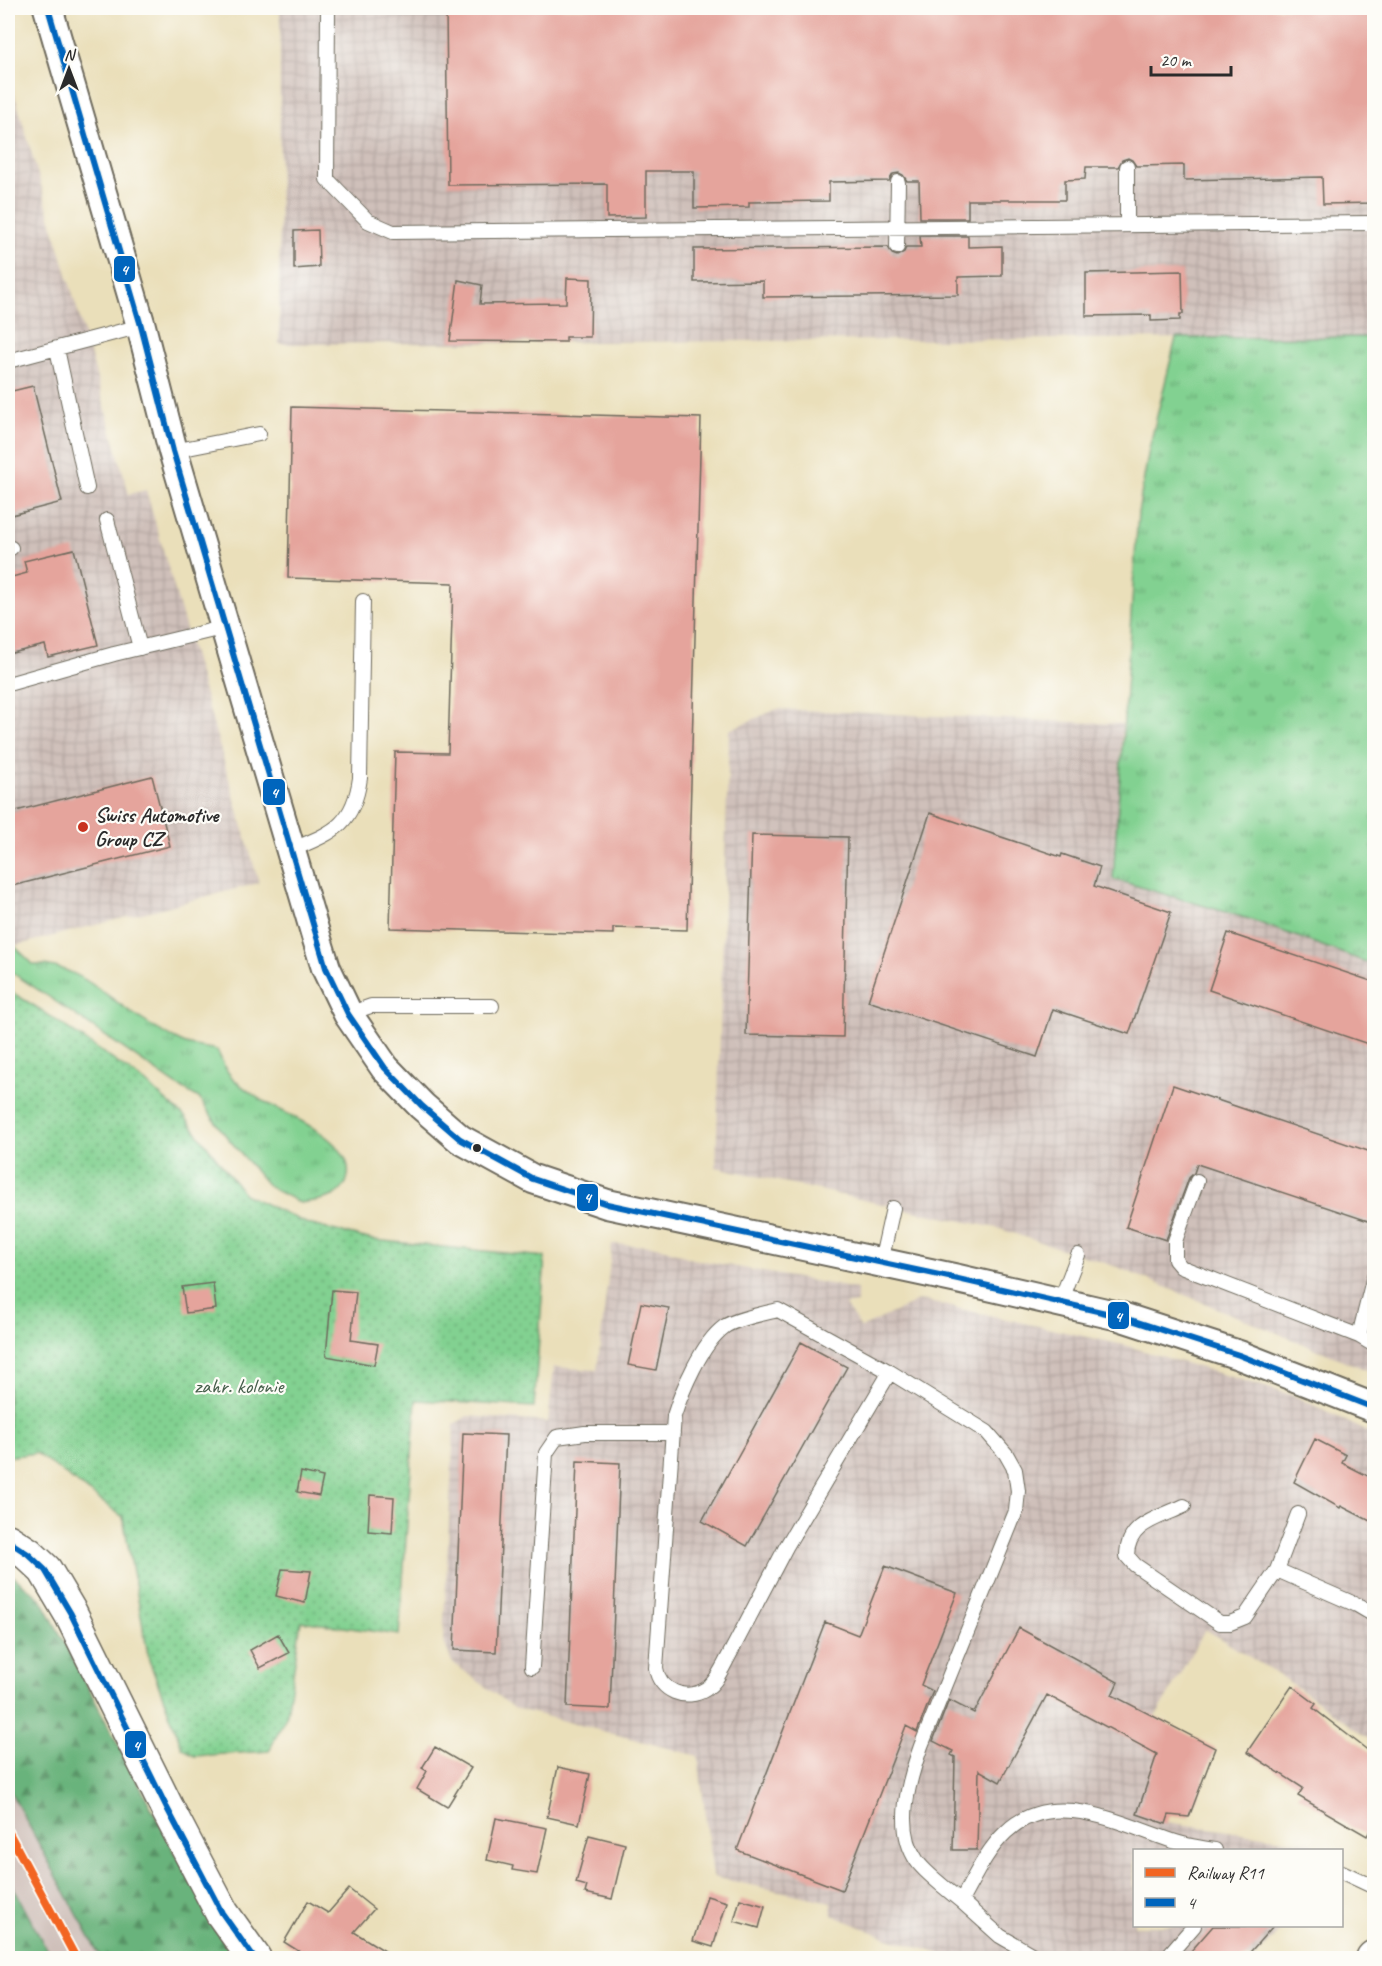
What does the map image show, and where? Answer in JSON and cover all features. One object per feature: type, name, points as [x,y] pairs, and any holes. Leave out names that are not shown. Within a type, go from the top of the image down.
[{"type":"street","points":[[48,8],[141,326],[174,451],[326,968],[348,1014],[385,1068],[422,1106],[460,1139],[519,1172],[547,1184],[607,1204],[881,1262],[1119,1316],[1239,1355],[1374,1408]]},
{"type":"street","points":[[8,1541],[28,1554],[45,1570],[71,1614],[166,1808],[222,1914],[254,1959]]},
{"type":"lane","points":[[328,8],[327,179],[368,221],[393,232],[1374,224]]},
{"type":"lane","points":[[1127,166],[1127,225]]},
{"type":"lane","points":[[897,247],[898,182]]},
{"type":"lane","points":[[8,361],[141,326]]},
{"type":"lane","points":[[57,349],[87,488]]},
{"type":"lane","points":[[174,451],[259,434]]},
{"type":"lane","points":[[107,520],[140,648]]},
{"type":"lane","points":[[290,851],[334,831],[348,815],[357,797],[360,778],[363,601]]},
{"type":"lane","points":[[8,684],[226,627]]},
{"type":"lane","points":[[348,1014],[371,1006],[492,1006]]},
{"type":"lane","points":[[1197,1181],[1175,1241],[1175,1260],[1181,1268],[1359,1336],[1374,1345]]},
{"type":"lane","points":[[881,1262],[893,1208]]},
{"type":"lane","points":[[1060,1302],[1078,1255]]},
{"type":"lane","points":[[1359,1336],[1374,1276]]},
{"type":"lane","points":[[890,1372],[786,1547],[713,1684],[704,1691],[679,1694],[666,1687],[657,1678],[674,1416],[683,1388],[708,1346],[725,1326],[778,1310],[890,1372],[987,1432],[1006,1454],[1015,1470],[1018,1491],[1016,1511],[921,1746],[912,1772],[903,1816],[917,1862],[1000,1936],[1038,1959]]},
{"type":"lane","points":[[532,1667],[546,1453],[557,1437],[585,1433],[673,1433]]},
{"type":"lane","points":[[1184,1506],[1137,1528],[1127,1545],[1127,1556],[1135,1565],[1220,1623],[1230,1623],[1245,1617],[1276,1570],[1298,1514]]},
{"type":"lane","points":[[1276,1570],[1358,1605],[1374,1615]]},
{"type":"lane","points":[[962,1902],[989,1854],[1006,1832],[1025,1818],[1054,1810],[1090,1814],[1183,1844],[1206,1849]]},
{"type":"lane","points":[[1343,1873],[1374,1887]]},
{"type":"lane","points":[[1166,1959],[1193,1927]]},
{"type":"shaded area","points":[[280,8],[1374,8],[1374,337],[279,344]]},
{"type":"shaded area","points":[[8,72],[129,494],[146,490],[259,883],[14,946],[8,940]]},
{"type":"shaded area","points":[[777,709],[1122,724],[1114,879],[1249,919],[1374,965],[1374,1373],[1117,1267],[997,1228],[716,1167],[729,730]]},
{"type":"shaded area","points":[[612,1244],[657,1246],[693,1259],[857,1289],[857,1303],[845,1305],[861,1328],[920,1300],[1124,1345],[1295,1396],[1374,1435],[1374,1742],[1294,1685],[1205,1629],[1156,1717],[1215,1750],[1190,1817],[1169,1814],[1166,1822],[1312,1843],[1322,1849],[1133,1849],[1133,1927],[1283,1927],[1255,1958],[953,1958],[885,1937],[832,1915],[831,1902],[713,1877],[698,1756],[514,1708],[452,1662],[443,1640],[454,1425],[467,1416],[548,1422],[554,1367],[597,1370]]},
{"type":"shaded area","points":[[8,1787],[101,1958],[51,1958],[8,1877]]},
{"type":"green space","points":[[1374,337],[1374,965],[1249,919],[1113,879],[1138,513],[1149,449],[1176,338]]},
{"type":"green space","points":[[8,940],[34,965],[61,968],[73,973],[96,986],[140,1019],[167,1035],[185,1044],[217,1050],[224,1066],[239,1084],[258,1098],[315,1129],[340,1150],[347,1162],[346,1184],[330,1197],[300,1203],[269,1187],[222,1131],[199,1098],[8,970]]},
{"type":"green space","name":"zahr. kolonie","points":[[8,990],[145,1082],[185,1117],[244,1194],[308,1224],[373,1240],[545,1257],[534,1407],[416,1400],[399,1635],[301,1621],[287,1714],[269,1751],[194,1756],[182,1747],[149,1660],[123,1517],[36,1453],[8,1457]]},
{"type":"green space","points":[[13,1576],[42,1600],[173,1849],[242,1958],[101,1958],[8,1787],[8,1577]]},
{"type":"green space","points":[[8,1877],[51,1958],[8,1958]]},
{"type":"building","points":[[446,8],[1374,8],[1374,203],[1323,204],[1322,177],[1184,180],[1184,165],[1136,166],[1128,158],[1122,160],[1118,167],[1086,167],[1085,179],[1065,180],[1065,200],[968,200],[968,218],[920,218],[919,181],[907,181],[899,173],[893,174],[889,181],[829,182],[829,201],[749,202],[749,207],[694,208],[694,171],[646,171],[646,217],[607,218],[607,184],[448,185]]},
{"type":"building","points":[[318,230],[319,267],[294,269],[294,231]]},
{"type":"building","points":[[920,236],[968,236],[968,247],[1002,246],[1002,276],[958,277],[958,295],[763,297],[763,281],[694,282],[694,249],[888,247],[892,254],[897,256],[904,252],[906,247],[921,247]]},
{"type":"building","points":[[1182,271],[1183,314],[1180,314],[1180,320],[1151,321],[1151,315],[1086,316],[1086,273]]},
{"type":"building","points":[[567,278],[591,279],[590,337],[566,337],[566,342],[450,341],[458,280],[482,285],[480,304],[566,303]]},
{"type":"building","points":[[33,386],[62,502],[8,516],[8,392]]},
{"type":"building","points":[[292,407],[701,418],[687,930],[613,928],[613,934],[390,928],[395,752],[448,753],[453,583],[288,578]]},
{"type":"building","points":[[74,549],[98,645],[48,657],[45,645],[8,654],[8,578],[27,573],[24,561]]},
{"type":"building","points":[[152,776],[170,846],[8,887],[8,813]]},
{"type":"building","points":[[930,813],[1061,857],[1062,854],[1100,867],[1094,886],[1171,912],[1129,1034],[1053,1009],[1037,1057],[868,1001]]},
{"type":"building","points":[[752,835],[848,837],[843,1037],[746,1035]]},
{"type":"building","points":[[1228,933],[1374,982],[1374,1046],[1209,990]]},
{"type":"building","points":[[1173,1085],[1374,1153],[1374,1223],[1197,1164],[1194,1173],[1189,1178],[1166,1240],[1126,1227]]},
{"type":"building","points":[[213,1283],[216,1309],[186,1313],[182,1287]]},
{"type":"building","points":[[332,1290],[356,1292],[351,1340],[378,1344],[374,1365],[326,1356]]},
{"type":"building","points":[[641,1303],[669,1308],[656,1370],[628,1365]]},
{"type":"building","points":[[801,1342],[847,1367],[747,1546],[702,1521]]},
{"type":"building","points":[[463,1433],[506,1435],[496,1652],[454,1650]]},
{"type":"building","points":[[1315,1439],[1346,1455],[1342,1463],[1374,1479],[1374,1523],[1341,1506],[1340,1508],[1294,1482]]},
{"type":"building","points":[[577,1461],[620,1463],[610,1709],[567,1707]]},
{"type":"building","points":[[301,1472],[323,1477],[319,1496],[297,1492]]},
{"type":"building","points":[[370,1495],[394,1497],[392,1533],[368,1531]]},
{"type":"building","points":[[885,1566],[957,1593],[921,1685],[933,1691],[917,1732],[906,1726],[842,1890],[737,1850],[825,1622],[858,1635]]},
{"type":"building","points":[[282,1569],[311,1571],[305,1603],[276,1596]]},
{"type":"building","points":[[1019,1628],[1118,1682],[1112,1695],[1215,1748],[1189,1817],[1169,1815],[1166,1824],[1137,1814],[1157,1754],[1047,1695],[1000,1782],[979,1770],[977,1850],[953,1850],[955,1757],[951,1755],[953,1751],[933,1741],[949,1700],[974,1713]]},
{"type":"building","points":[[278,1634],[289,1653],[260,1668],[250,1650]]},
{"type":"building","points":[[1292,1686],[1316,1704],[1313,1708],[1374,1755],[1374,1823],[1367,1836],[1298,1796],[1303,1788],[1247,1752]]},
{"type":"building","points":[[435,1747],[471,1768],[447,1807],[417,1789],[427,1771],[422,1768]]},
{"type":"building","points":[[558,1767],[590,1774],[579,1824],[547,1817]]},
{"type":"building","points":[[496,1818],[547,1828],[537,1874],[512,1870],[513,1866],[487,1860]]},
{"type":"building","points":[[589,1835],[625,1844],[612,1899],[585,1893],[587,1886],[576,1883]]},
{"type":"building","points":[[349,1889],[374,1909],[354,1932],[398,1959],[311,1959],[284,1942],[308,1901],[328,1913]]},
{"type":"building","points":[[707,1896],[727,1902],[713,1947],[693,1941]]},
{"type":"building","points":[[740,1899],[765,1906],[759,1928],[734,1921]]},
{"type":"building","points":[[1212,1927],[1272,1927],[1244,1959],[1184,1959]]},
{"type":"rail line","name":"R11","points":[[8,1831],[76,1958]]},
{"type":"transit line","name":"4","points":[[48,8],[141,326],[173,451],[326,968],[348,1014],[385,1068],[422,1106],[460,1139],[533,1179],[607,1204],[1119,1316],[1239,1355],[1374,1408]]},
{"type":"transit line","name":"4","points":[[8,1541],[28,1554],[45,1570],[71,1614],[222,1913],[254,1958]]},
{"type":"place","name":"Swiss Automotive Group CZ","points":[[83,827]]}]
